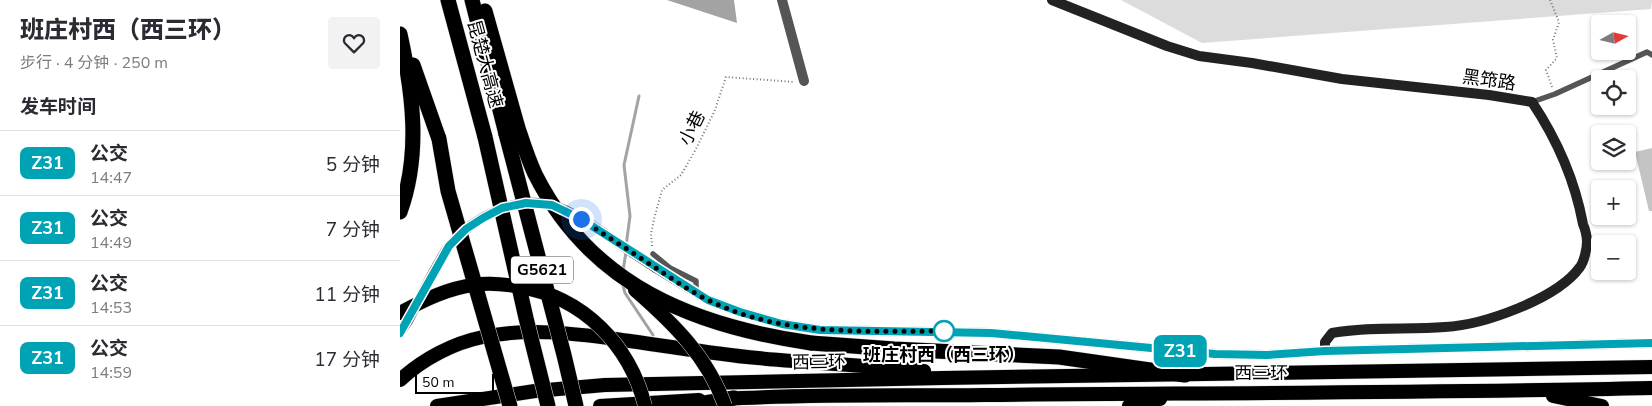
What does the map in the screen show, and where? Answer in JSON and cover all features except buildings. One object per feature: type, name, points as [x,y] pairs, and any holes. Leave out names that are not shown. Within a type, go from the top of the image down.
[{"type":"highway","name":"昆楚大高速","points":[[448,0],[485,137],[548,406]]},
{"type":"highway","name":"G5621","points":[[472,0],[512,131],[576,406]]},
{"type":"highway","points":[[482,0],[512,131],[552,203],[579,237],[616,274],[662,313],[693,347],[729,402],[687,406]]},
{"type":"highway","points":[[400,25],[439,139],[448,191],[510,406]]},
{"type":"highway","points":[[400,34],[412,104],[413,140],[410,175],[400,212]]},
{"type":"highway","points":[[616,274],[673,306],[712,322],[779,338],[811,343],[894,350],[1059,357],[1185,375]]},
{"type":"highway","points":[[400,313],[432,297],[476,284],[532,288],[559,298],[581,310],[615,342],[636,378],[645,406]]},
{"type":"highway","points":[[400,380],[425,360],[440,352],[483,337],[512,333],[581,334],[747,357],[876,366],[995,378]]},
{"type":"highway","name":"西三环","points":[[437,406],[535,391],[605,385],[1652,367]]},
{"type":"highway","name":"西三环","points":[[600,406],[1185,393],[1531,391],[1652,388]]},
{"type":"highway","points":[[1531,391],[1602,406]]},
{"type":"highway","points":[[1129,406],[1185,393]]},
{"type":"main road","name":"黑筇路","points":[[1052,0],[1167,46],[1199,56],[1252,63],[1342,79],[1489,95],[1532,102],[1544,121],[1562,159],[1581,212],[1587,242],[1582,266],[1563,284],[1520,308],[1484,321],[1446,327],[1354,329],[1332,333],[1325,342],[1325,351]]},
{"type":"main road","points":[[400,333],[449,246],[466,229],[483,218],[502,208],[526,203],[552,205],[581,219],[708,300],[740,312],[782,324],[820,330],[991,333],[1215,354],[1267,355],[1325,351],[1652,343]]},
{"type":"street","points":[[782,0],[804,82]]},
{"type":"lane","points":[[1532,102],[1555,94],[1647,52],[1652,55]]},
{"type":"lane","points":[[653,254],[670,268],[696,281],[696,293]]},
{"type":"path","points":[[1550,0],[1559,22],[1553,40],[1557,58],[1546,70],[1555,94]]},
{"type":"path","name":"小巷","points":[[653,254],[651,234],[662,190],[681,175],[696,149],[715,110],[726,77],[804,82]]},
{"type":"shaded area","points":[[667,0],[734,0],[737,23]]},
{"type":"shaded area","points":[[1121,0],[1652,0],[1651,9],[1202,43]]},
{"type":"waterway","points":[[626,246],[630,216],[624,165],[639,96]]},
{"type":"waterway","points":[[623,271],[626,252]]},
{"type":"waterway","points":[[622,282],[625,293],[653,335]]},
{"type":"bus line","name":"Z31","points":[[400,333],[449,246],[466,229],[483,218],[502,208],[526,203],[552,205],[581,219],[708,300],[740,312],[782,324],[820,330],[991,333],[1215,354],[1267,355],[1325,351],[1652,343]]},
{"type":"place","name":"班庄村西（西三环）","points":[[944,331]]},
{"type":"route","points":[[581,219],[708,300],[740,312],[782,324],[820,330],[946,331],[944,331]]}]
